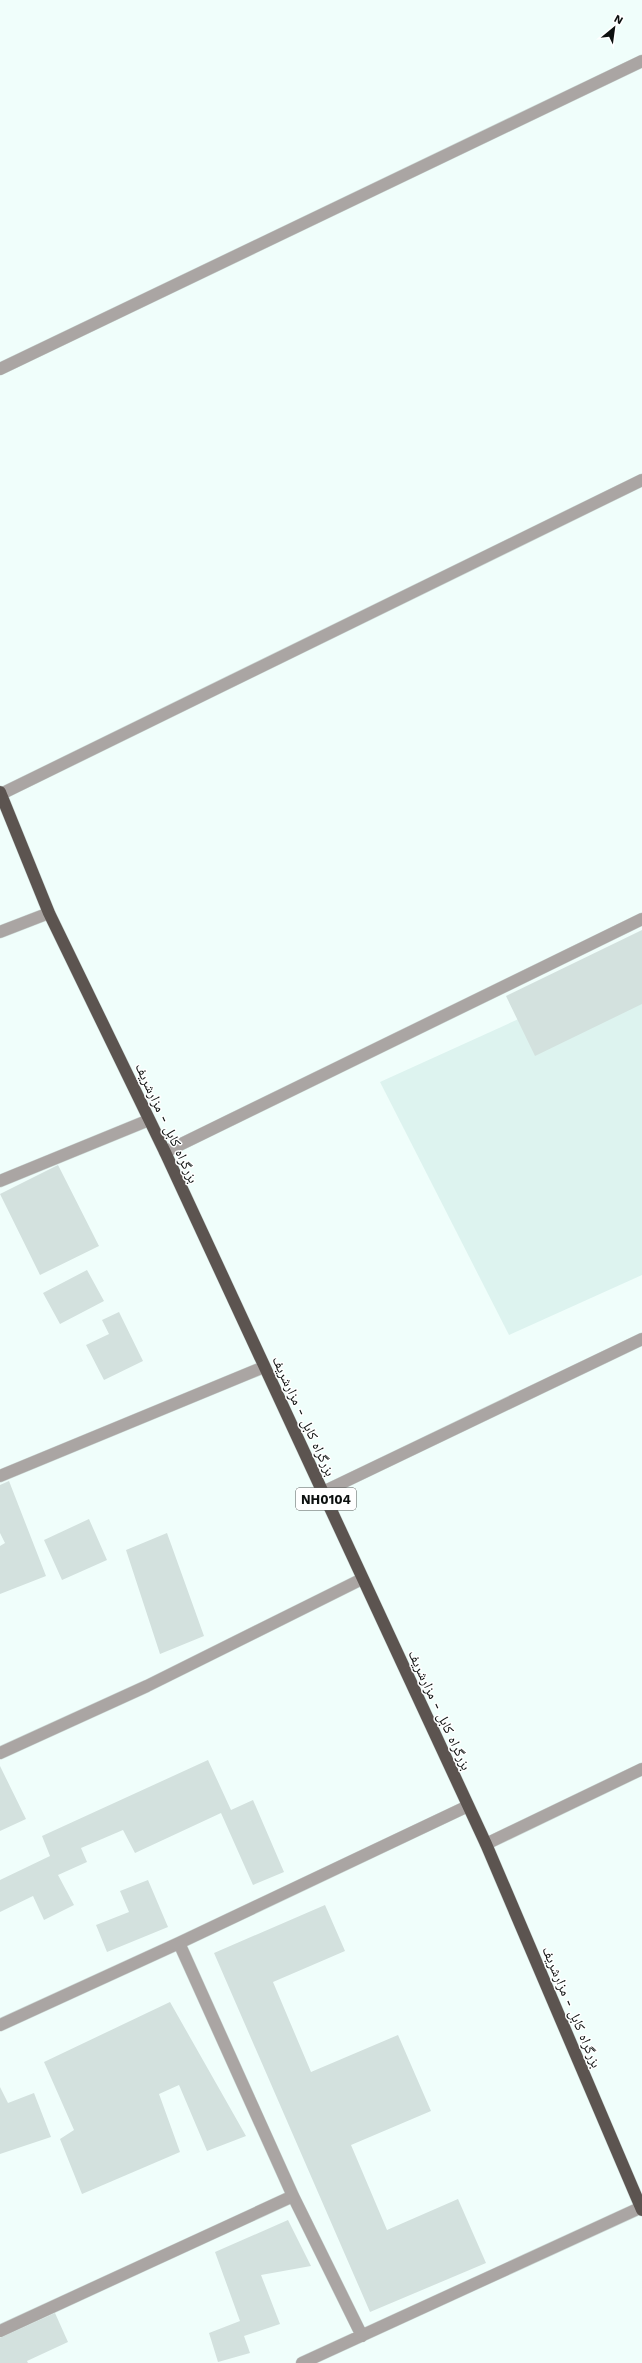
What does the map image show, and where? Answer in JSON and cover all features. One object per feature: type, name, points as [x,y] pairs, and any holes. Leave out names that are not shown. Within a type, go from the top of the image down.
[{"type":"highway","name":"بزرگراه کابل - مزارشریف","points":[[0,793],[49,913],[165,1152],[486,1844],[642,2208]]},
{"type":"street","points":[[0,369],[642,62]]},
{"type":"street","points":[[0,793],[642,480]]},
{"type":"street","points":[[0,932],[49,913]]},
{"type":"street","points":[[165,1152],[642,919]]},
{"type":"street","points":[[0,1181],[149,1120]]},
{"type":"street","points":[[323,1492],[642,1339]]},
{"type":"street","points":[[0,1476],[264,1367]]},
{"type":"street","points":[[0,1753],[147,1686],[362,1579]]},
{"type":"street","points":[[486,1844],[642,1770]]},
{"type":"street","points":[[0,2025],[180,1943],[468,1806]]},
{"type":"street","points":[[180,1943],[293,2196],[362,2336]]},
{"type":"street","points":[[0,2331],[293,2196]]},
{"type":"street","points":[[302,2363],[642,2208]]},
{"type":"shaded area","points":[[642,963],[642,1275],[509,1335],[380,1082]]},
{"type":"building","points":[[642,930],[642,1004],[535,1056],[506,996]]},
{"type":"building","points":[[58,1165],[99,1246],[40,1275],[0,1194]]},
{"type":"building","points":[[87,1270],[104,1301],[60,1324],[43,1293]]},
{"type":"building","points":[[119,1312],[143,1361],[104,1380],[86,1345],[109,1334],[102,1320]]},
{"type":"building","points":[[9,1481],[46,1576],[0,1594],[0,1546],[5,1543],[0,1533],[0,1485]]},
{"type":"building","points":[[89,1519],[107,1560],[62,1580],[44,1540]]},
{"type":"building","points":[[167,1533],[204,1636],[160,1654],[126,1550]]},
{"type":"building","points":[[208,1760],[231,1810],[253,1800],[284,1872],[253,1885],[221,1813],[135,1853],[123,1830],[81,1848],[87,1862],[58,1875],[74,1905],[44,1920],[33,1896],[0,1912],[0,1880],[50,1856],[42,1836]]},
{"type":"building","points":[[0,1766],[26,1819],[0,1831]]},
{"type":"building","points":[[148,1880],[168,1927],[107,1952],[96,1925],[129,1912],[120,1891]]},
{"type":"building","points":[[325,1905],[345,1951],[273,1982],[311,2072],[398,2035],[431,2111],[351,2145],[387,2230],[458,2199],[486,2263],[370,2312],[214,1953]]},
{"type":"building","points":[[170,2002],[246,2136],[207,2151],[179,2085],[159,2094],[180,2152],[82,2194],[60,2139],[74,2130],[44,2062]]},
{"type":"building","points":[[0,2087],[8,2103],[34,2093],[51,2137],[0,2154]]},
{"type":"building","points":[[288,2220],[311,2266],[261,2275],[280,2324],[244,2336],[250,2353],[218,2362],[209,2333],[240,2321],[215,2252]]},
{"type":"building","points":[[55,2313],[68,2342],[27,2361],[28,2363],[0,2363],[0,2338]]}]
